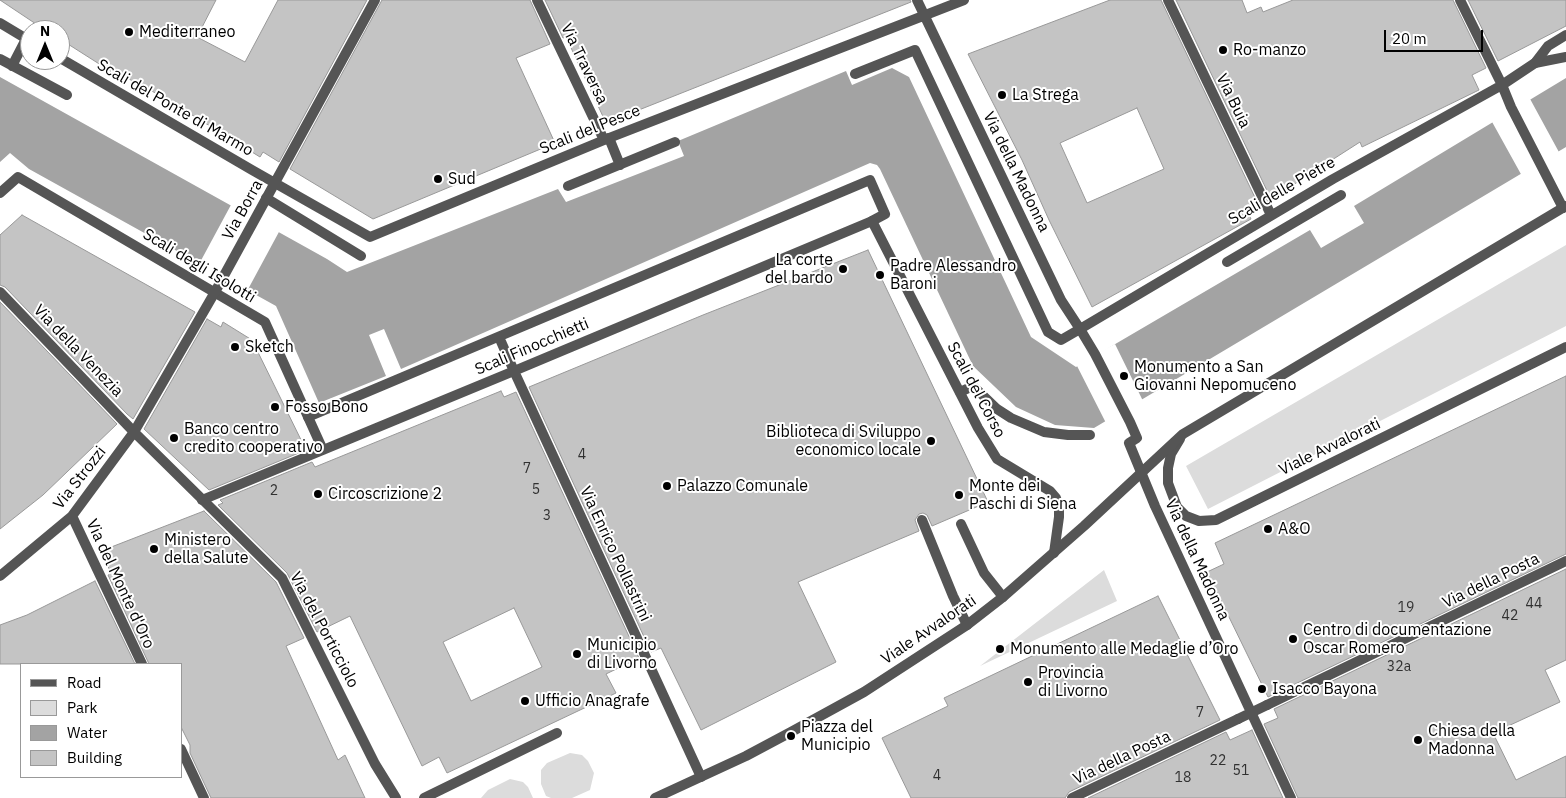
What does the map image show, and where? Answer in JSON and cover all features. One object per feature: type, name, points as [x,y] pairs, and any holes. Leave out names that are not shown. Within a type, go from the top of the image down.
[{"type":"street","name":"Via Borra","points":[[134,432],[215,292],[375,0]]},
{"type":"street","name":"Via Traversa","points":[[537,0],[620,165]]},
{"type":"street","name":"Via della Madonna","points":[[917,0],[1061,300],[1095,354],[1130,422],[1137,438],[1129,443],[1173,545],[1291,798]]},
{"type":"street","name":"Scali del Pesce","points":[[275,183],[370,237],[606,139],[964,0]]},
{"type":"street","name":"Via Buia","points":[[1168,0],[1280,231]]},
{"type":"street","points":[[1460,0],[1511,107],[1564,207]]},
{"type":"street","points":[[0,23],[20,35]]},
{"type":"street","points":[[1535,63],[1548,46],[1566,35]]},
{"type":"street","name":"Scali delle Pietre","points":[[854,74],[915,50],[1048,332],[1061,340],[1332,179],[1502,85],[1535,63]]},
{"type":"street","points":[[12,66],[20,53]]},
{"type":"street","points":[[1535,63],[1566,57]]},
{"type":"street","points":[[0,59],[67,95]]},
{"type":"street","name":"Scali del Ponte di Marmo","points":[[70,64],[275,183]]},
{"type":"street","points":[[568,186],[675,142]]},
{"type":"street","name":"Scali degli Isolotti","points":[[0,193],[18,178],[265,322],[324,450]]},
{"type":"street","points":[[308,417],[870,180],[885,214],[872,221]]},
{"type":"street","points":[[1227,262],[1341,194]]},
{"type":"street","points":[[266,198],[361,256]]},
{"type":"street","name":"Viale Avvalorati","points":[[655,798],[784,736],[864,692],[967,625],[1003,597],[1114,499],[1182,434],[1564,207]]},
{"type":"street","name":"Scali Finocchietti","points":[[202,500],[872,221]]},
{"type":"street","name":"Scali del Corso","points":[[872,221],[978,428],[997,459],[1050,491],[1056,498],[1059,507],[1059,517],[1054,553]]},
{"type":"street","name":"Via della Venezia","points":[[0,292],[134,432]]},
{"type":"street","name":"Via Enrico Pollastrini","points":[[499,337],[701,777]]},
{"type":"street","name":"Viale Avvalorati","points":[[1182,434],[1171,454],[1168,482],[1171,493],[1177,507],[1186,516],[1199,521],[1216,520],[1566,347]]},
{"type":"street","points":[[960,392],[973,386],[997,409],[1010,418],[1044,432],[1090,435]]},
{"type":"street","name":"Via del Porticciolo","points":[[134,432],[282,578],[375,764],[396,798]]},
{"type":"street","name":"Via Strozzi","points":[[0,576],[72,516],[134,432]]},
{"type":"street","name":"Via del Monte d'Oro","points":[[72,516],[142,663]]},
{"type":"street","points":[[922,520],[967,625]]},
{"type":"street","points":[[961,524],[984,572],[1003,597]]},
{"type":"street","name":"Via della Posta","points":[[1072,798],[1566,561]]},
{"type":"street","points":[[424,798],[557,733]]},
{"type":"street","points":[[182,751],[204,798]]},
{"type":"green space","points":[[1566,245],[1566,326],[1208,509],[1186,466]]},
{"type":"green space","points":[[1104,570],[1117,601],[980,666]]},
{"type":"green space","points":[[570,753],[582,755],[588,761],[594,773],[590,790],[572,798],[551,798],[546,796],[541,784],[541,770],[547,763]]},
{"type":"green space","points":[[510,779],[523,782],[528,787],[533,798],[481,798],[488,790]]},
{"type":"water","points":[[892,68],[909,77],[1031,337],[1076,367],[1310,230],[1321,248],[1364,223],[1354,206],[1566,78],[1566,147],[1094,428],[1055,425],[1016,407],[973,366],[880,169],[877,165],[870,163],[401,369],[384,329],[369,335],[386,376],[319,403],[276,306],[29,169],[10,153],[0,162],[0,77],[327,259],[347,272],[558,189],[566,202],[684,156],[678,141],[846,71],[852,85]]},
{"type":"pier","points":[[1529,97],[1560,154],[1522,176],[1491,120]]},
{"type":"pier","points":[[232,203],[280,230],[246,293],[198,266]]},
{"type":"pier","points":[[1115,344],[1143,401],[1106,423],[1076,364]]},
{"type":"building","points":[[0,0],[216,0],[197,37],[245,62],[278,0],[367,0],[279,162],[263,152],[260,157],[163,97],[127,78],[126,81],[70,45],[70,20],[30,20]]},
{"type":"building","points":[[382,0],[530,0],[550,44],[516,58],[555,143],[373,219],[290,169]]},
{"type":"building","points":[[545,0],[910,0],[911,2],[606,123],[566,37],[563,38]]},
{"type":"building","points":[[1110,0],[1161,0],[1259,206],[1248,213],[1251,219],[1092,307],[1022,160],[968,54]],"holes":[[[1137,108],[1164,169],[1087,203],[1060,143]]]},
{"type":"building","points":[[1176,0],[1242,0],[1247,13],[1261,7],[1263,12],[1293,0],[1453,0],[1486,68],[1472,75],[1479,90],[1362,147],[1360,142],[1271,199]]},
{"type":"building","points":[[1468,0],[1566,0],[1566,26],[1498,61]]},
{"type":"building","points":[[22,215],[195,312],[133,419],[5,287],[0,285],[0,235]]},
{"type":"building","points":[[868,250],[988,502],[932,526],[927,515],[919,514],[915,520],[919,531],[798,582],[836,662],[701,730],[661,648],[651,652],[529,387],[703,315]]},
{"type":"building","points":[[0,302],[117,424],[43,495],[0,529]]},
{"type":"building","points":[[207,319],[221,327],[223,322],[252,340],[306,450],[209,490],[144,429]]},
{"type":"building","points":[[1566,376],[1566,554],[1268,697],[1207,572],[1224,564],[1215,543]]},
{"type":"building","points":[[501,391],[504,397],[516,392],[639,658],[606,674],[616,693],[447,773],[439,757],[422,766],[350,616],[317,632],[287,573],[218,505],[223,503],[220,500],[312,462],[315,467]],"holes":[[[514,608],[542,667],[471,701],[443,642]]]},
{"type":"building","points":[[204,511],[276,582],[304,638],[286,646],[338,760],[345,755],[365,798],[211,798],[190,753],[190,745],[182,729],[182,663],[149,663],[108,575],[111,573],[101,551]]},
{"type":"building","points":[[1566,569],[1566,660],[1545,670],[1560,702],[1493,733],[1516,780],[1566,756],[1566,798],[1298,798],[1264,724],[1278,718],[1274,709]]},
{"type":"building","points":[[95,581],[135,663],[0,664],[0,625],[27,615]]},
{"type":"building","name":"Provincia di Livorno","points":[[1158,596],[1220,720],[1069,792],[1065,798],[911,798],[882,738],[948,706],[944,698]]},
{"type":"building","points":[[1252,730],[1283,798],[1088,798],[1226,732],[1230,740]]},
{"type":"place","name":"Mediterraneo","points":[[129,32]]},
{"type":"place","name":"Ro-manzo","points":[[1223,50]]},
{"type":"place","name":"La Strega","points":[[1002,95]]},
{"type":"place","name":"Sud","points":[[438,179]]},
{"type":"place","name":"La corte del bardo","points":[[843,269]]},
{"type":"place","name":"Padre Alessandro Baroni","points":[[880,275]]},
{"type":"place","name":"Sketch","points":[[235,347]]},
{"type":"place","name":"Monumento a San Giovanni Nepomuceno","points":[[1124,376]]},
{"type":"place","name":"Fosso Bono","points":[[275,407]]},
{"type":"place","name":"Banco centro credito cooperativo","points":[[174,438]]},
{"type":"place","name":"Biblioteca di Sviluppo economico locale","points":[[931,441]]},
{"type":"place","name":"Palazzo Comunale","points":[[667,486]]},
{"type":"place","name":"Circoscrizione 2","points":[[318,494]]},
{"type":"place","name":"Monte dei Paschi di Siena","points":[[959,495]]},
{"type":"place","name":"A&O","points":[[1268,529]]},
{"type":"place","name":"Ministero della Salute","points":[[154,549]]},
{"type":"place","name":"Centro di documentazione Oscar Romero","points":[[1293,639]]},
{"type":"place","name":"Monumento alle Medaglie d’Oro","points":[[1000,649]]},
{"type":"place","name":"Municipio di Livorno","points":[[577,654]]},
{"type":"place","name":"Provincia di Livorno","points":[[1028,682]]},
{"type":"place","name":"Isacco Bayona","points":[[1262,689]]},
{"type":"place","name":"Ufficio Anagrafe","points":[[525,701]]},
{"type":"place","name":"Piazza del Municipio","points":[[791,736]]},
{"type":"place","name":"Chiesa della Madonna","points":[[1418,740]]}]
